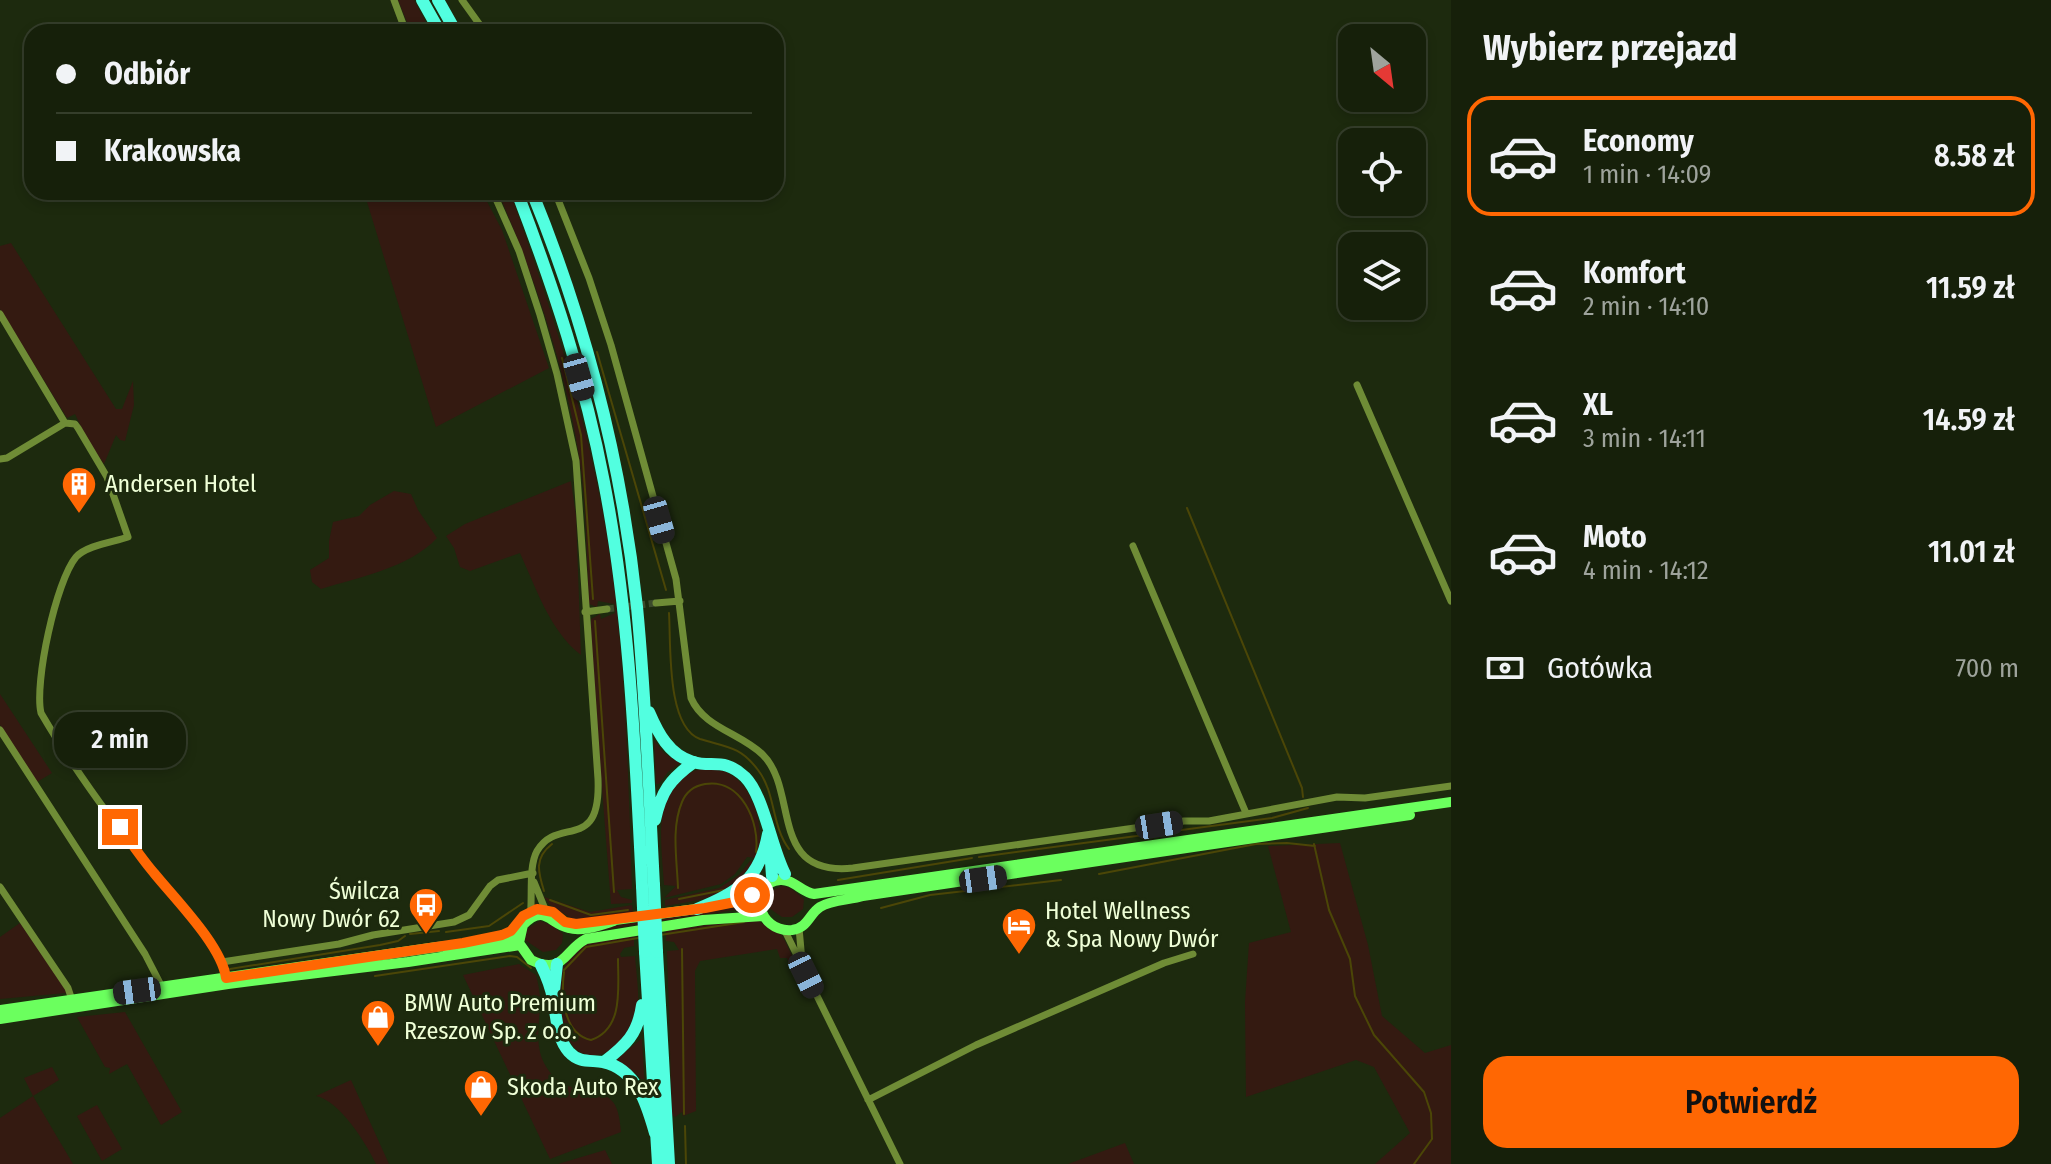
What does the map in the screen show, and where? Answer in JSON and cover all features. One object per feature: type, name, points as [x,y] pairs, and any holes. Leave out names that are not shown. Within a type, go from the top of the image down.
[{"type":"highway","points":[[422,0],[436,24]]},
{"type":"highway","points":[[438,0],[452,24]]},
{"type":"highway","points":[[520,200],[560,310],[585,397],[607,494],[624,605],[669,1164]]},
{"type":"highway","points":[[535,200],[575,309],[611,449],[632,574],[645,701],[651,835],[648,885]]},
{"type":"highway","points":[[645,701],[663,740],[676,753],[694,762],[720,763],[744,776],[758,797],[776,878]]},
{"type":"highway","points":[[651,835],[665,788],[694,762]]},
{"type":"highway","points":[[702,912],[747,882],[758,867],[768,834]]},
{"type":"highway","points":[[604,1062],[627,1044],[637,1028],[651,952]]},
{"type":"highway","points":[[553,998],[557,960]]},
{"type":"highway","points":[[541,965],[567,1049],[584,1061],[604,1062],[625,1073],[647,1105],[655,1133]]},
{"type":"highway","points":[[646,974],[658,1164]]},
{"type":"main road","points":[[776,878],[763,891],[761,908],[773,926],[784,929],[799,924],[823,905],[861,891],[1203,836],[1451,802]]},
{"type":"main road","points":[[776,878],[809,895],[861,891],[1451,809]]},
{"type":"main road","points":[[557,960],[569,940],[567,925],[555,913],[545,909],[531,915],[523,925],[521,944],[531,960],[541,965],[565,959],[581,941],[749,898],[761,883],[776,878],[798,879],[809,895],[807,914],[799,924]]},
{"type":"main road","points":[[464,949],[508,933],[523,916],[531,915],[547,916],[567,925],[600,925],[614,921],[761,908],[783,923],[799,924]]},
{"type":"main road","points":[[569,940],[595,933],[625,932]]},
{"type":"main road","points":[[0,1010],[74,1004],[464,949],[521,944],[540,958],[557,960]]},
{"type":"main road","points":[[0,1019],[162,987],[227,981]]},
{"type":"street","points":[[394,0],[403,24]]},
{"type":"street","points":[[462,0],[479,24]]},
{"type":"street","points":[[497,200],[519,251],[540,315],[565,407],[578,478],[598,805],[594,816],[585,825],[543,844],[535,854],[531,915]]},
{"type":"street","points":[[558,200],[611,345],[676,579],[687,684],[693,704],[707,719],[765,757],[776,777],[793,840],[807,856],[822,865],[853,868],[1201,821],[1337,797],[1365,798],[1451,786]]},
{"type":"street","points":[[0,314],[65,423]]},
{"type":"street","points":[[1357,385],[1451,601]]},
{"type":"street","points":[[0,459],[7,458],[65,423],[75,424],[105,472],[128,537],[87,550],[74,560],[61,592],[43,655],[39,685],[41,713],[124,833],[195,921],[220,960],[227,981]]},
{"type":"street","points":[[1133,546],[1246,813]]},
{"type":"street","points":[[656,603],[680,601]]},
{"type":"street","points":[[585,612],[607,609]]},
{"type":"street","points":[[0,730],[145,954],[162,987]]},
{"type":"street","points":[[1201,821],[1203,836]]},
{"type":"street","points":[[220,960],[339,944],[373,935],[454,922],[469,915],[498,880],[533,875]]},
{"type":"street","points":[[533,875],[545,909]]},
{"type":"street","points":[[0,887],[68,988],[74,1004]]},
{"type":"street","points":[[799,924],[803,967]]},
{"type":"street","points":[[784,929],[900,1164]]},
{"type":"street","points":[[868,1100],[976,1045],[1152,968],[1193,954]]},
{"type":"shaded area","points":[[398,0],[414,0],[427,24],[408,24]]},
{"type":"shaded area","points":[[366,200],[486,200],[502,230],[549,368],[436,427]]},
{"type":"shaded area","points":[[501,200],[513,200],[540,279],[567,365],[600,498],[619,629],[627,759],[632,889],[617,890],[621,897],[632,900],[632,903],[611,904],[591,646],[591,619],[600,614],[601,619],[615,613],[614,604],[598,601],[597,607],[589,604],[582,480],[574,429],[558,359]]},
{"type":"shaded area","points":[[11,243],[116,409],[122,409],[133,381],[134,405],[125,441],[116,435],[104,464],[75,414],[67,418],[0,309],[0,246]]},
{"type":"shaded area","points":[[571,481],[576,516],[581,655],[552,621],[520,553],[470,571],[460,567],[446,536],[465,524]]},
{"type":"shaded area","points":[[394,491],[411,494],[437,538],[412,557],[383,570],[321,589],[312,582],[310,570],[329,558],[333,522],[359,516],[370,505]]},
{"type":"shaded area","points":[[0,694],[52,773],[37,782],[0,725]]},
{"type":"shaded area","points":[[654,740],[664,753],[680,763],[659,784],[656,784]]},
{"type":"shaded area","points":[[701,769],[726,772],[744,787],[759,822],[758,858],[747,857],[735,874],[721,884],[664,898],[676,886],[664,885],[661,834],[666,800],[684,776]]},
{"type":"shaded area","points":[[1340,843],[1368,945],[1382,1016],[1425,1053],[1451,1045],[1451,1164],[1375,1164],[1410,1133],[1374,1067],[1356,1060],[1246,1097],[1245,1002],[1249,943],[1291,932],[1268,846]]},
{"type":"shaded area","points":[[750,861],[757,863],[749,874],[728,890],[704,899],[665,906],[665,900],[719,888],[739,875]]},
{"type":"shaded area","points":[[782,886],[804,899],[803,909],[792,917],[782,917],[766,906],[770,891]]},
{"type":"shaded area","points":[[544,897],[590,912],[632,905],[633,913],[575,921],[550,905]]},
{"type":"shaded area","points":[[755,907],[575,934],[577,931]]},
{"type":"shaded area","points":[[755,919],[782,935],[799,970],[798,974],[794,973],[787,958],[780,958],[777,949],[700,961],[695,971],[696,1111],[683,1116],[682,1112],[675,1117],[672,1115],[667,951],[679,950],[674,942],[666,941],[666,930]]},
{"type":"shaded area","points":[[540,921],[563,934],[562,943],[556,950],[543,952],[525,940],[527,929]]},
{"type":"shaded area","points":[[20,923],[66,993],[0,999],[0,937]]},
{"type":"shaded area","points":[[634,935],[634,946],[624,948],[620,954],[621,957],[635,956],[638,1000],[635,1024],[622,1041],[605,1053],[590,1055],[578,1051],[570,1042],[561,1015],[558,973],[583,944]]},
{"type":"shaded area","points":[[519,964],[536,975],[540,997],[538,1040],[544,1063],[561,1082],[607,1097],[615,1105],[620,1120],[621,1132],[550,1159],[463,975]]},
{"type":"shaded area","points":[[125,1012],[182,1112],[161,1125],[127,1064],[109,1074],[110,1068],[105,1067],[77,1017]]},
{"type":"shaded area","points":[[641,1039],[645,1087],[639,1076],[615,1061]]},
{"type":"shaded area","points":[[52,1067],[59,1080],[33,1096],[24,1078]]},
{"type":"shaded area","points":[[351,1080],[389,1164],[376,1164],[343,1114],[325,1099],[316,1096]]},
{"type":"shaded area","points":[[33,1096],[73,1164],[0,1164],[0,1118]]},
{"type":"shaded area","points":[[97,1105],[122,1149],[102,1161],[77,1116]]},
{"type":"shaded area","points":[[1125,1143],[1134,1164],[1068,1164]]},
{"type":"shaded area","points":[[605,1150],[612,1164],[558,1164]]},
{"type":"waterway","points":[[597,352],[666,590]]},
{"type":"waterway","points":[[562,358],[581,435],[593,599]]},
{"type":"waterway","points":[[1187,508],[1302,788],[1303,797]]},
{"type":"waterway","points":[[669,613],[672,683],[681,718],[689,731],[700,739],[739,752],[758,770],[789,849]]},
{"type":"waterway","points":[[595,621],[614,892]]},
{"type":"waterway","points":[[678,888],[677,822],[684,798],[697,786],[718,784],[738,795],[746,804],[755,828],[756,852]]},
{"type":"waterway","points":[[979,857],[1272,818],[1308,808]]},
{"type":"waterway","points":[[544,891],[540,860],[552,844]]},
{"type":"waterway","points":[[1099,874],[1256,844],[1315,846]]},
{"type":"waterway","points":[[1314,844],[1329,910],[1350,959],[1355,996],[1374,1035],[1424,1092],[1431,1113],[1432,1139],[1414,1164]]},
{"type":"waterway","points":[[838,880],[972,858]]},
{"type":"waterway","points":[[881,908],[930,895],[1061,880]]},
{"type":"waterway","points":[[679,899],[724,890]]},
{"type":"waterway","points":[[550,900],[591,915],[628,910]]},
{"type":"waterway","points":[[446,932],[489,926],[523,903]]},
{"type":"waterway","points":[[660,935],[744,922]]},
{"type":"waterway","points":[[410,934],[439,931]]},
{"type":"waterway","points":[[230,969],[380,945],[405,936]]},
{"type":"waterway","points":[[564,970],[586,947],[638,938]]},
{"type":"waterway","points":[[682,949],[684,1114]]},
{"type":"waterway","points":[[375,976],[510,956],[517,957],[531,968]]},
{"type":"waterway","points":[[564,972],[564,1002],[569,1022],[582,1036],[591,1040],[602,1035],[614,1017],[618,994],[618,959]]},
{"type":"waterway","points":[[685,1126],[686,1164]]},
{"type":"tunnel","points":[[607,609],[656,603]]},
{"type":"place","name":"Andersen Hotel","points":[[79,515]]},
{"type":"place","name":"Świlcza Nowy Dwór 62","points":[[426,936]]},
{"type":"place","name":"Hotel Wellness & Spa Nowy Dwór","points":[[1019,956]]},
{"type":"place","name":"BMW Auto Premium Rzeszow Sp. z o.o.","points":[[378,1048]]},
{"type":"place","name":"Skoda Auto Rex","points":[[481,1118]]},
{"type":"route","points":[[120,827],[151,870],[195,921],[222,962],[226,978],[502,935],[511,931],[523,916],[537,909],[553,912],[565,922],[576,924],[705,908],[745,900],[752,895]]}]
